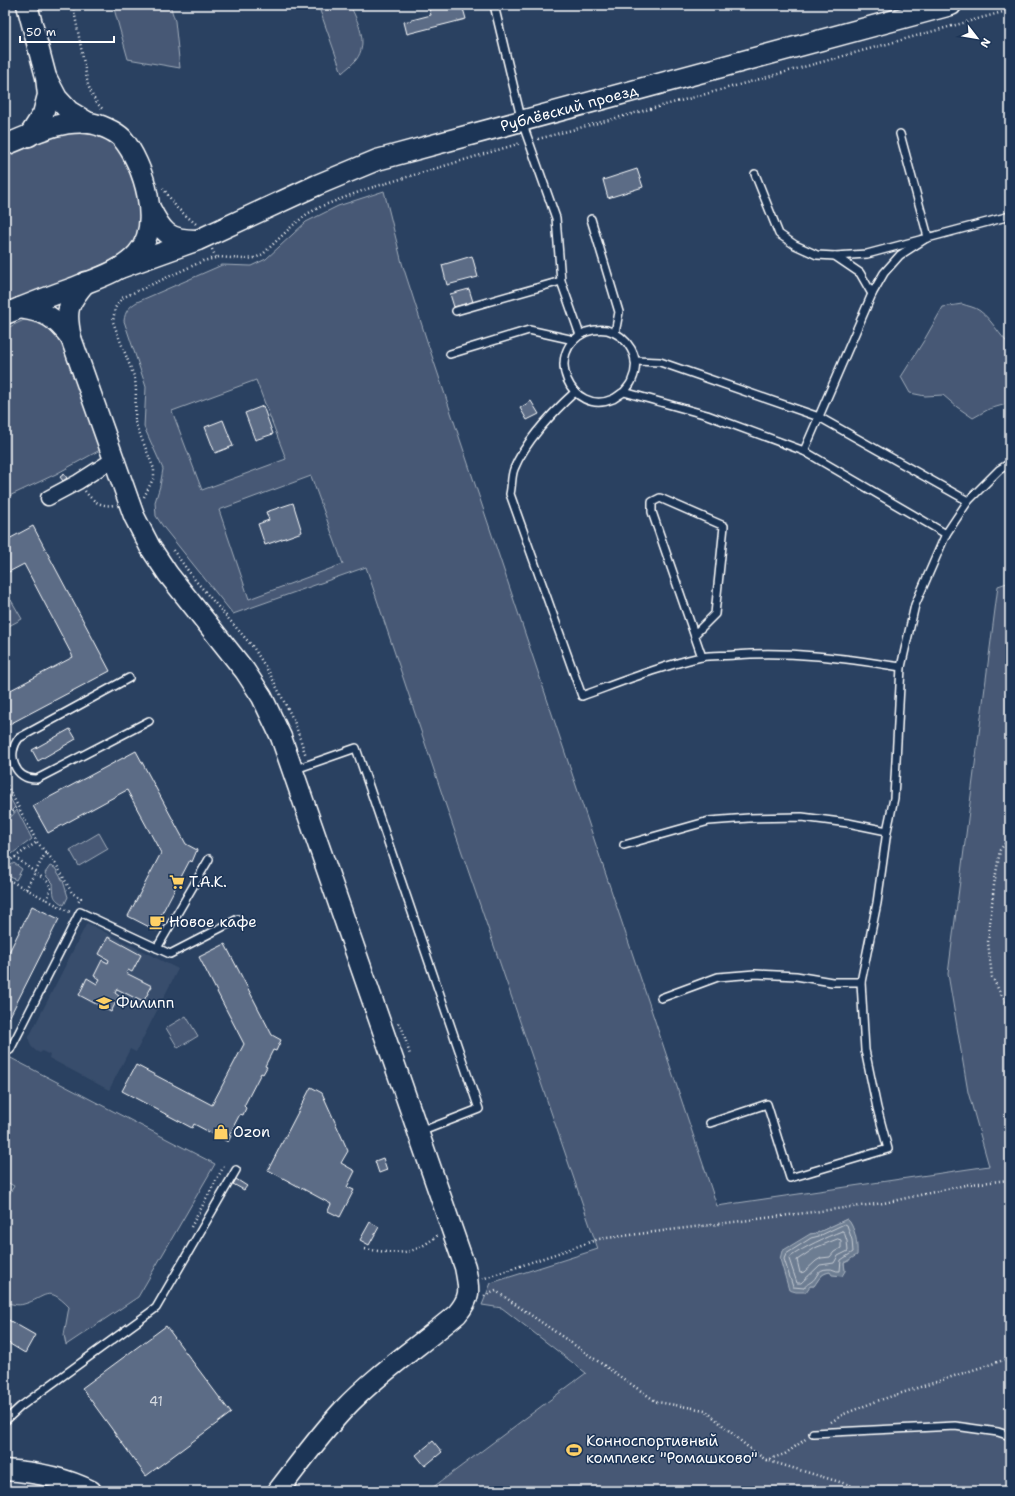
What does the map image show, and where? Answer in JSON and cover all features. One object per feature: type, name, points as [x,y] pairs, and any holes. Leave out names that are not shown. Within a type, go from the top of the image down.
[{"type":"street","points":[[27,5],[46,77],[48,95],[43,114],[29,136]]},
{"type":"street","name":"Рублёвский проезд","points":[[120,268],[198,240],[317,185],[377,160],[951,5]]},
{"type":"street","points":[[46,77],[57,98],[69,111],[89,123],[105,128],[121,137],[133,153],[143,178],[150,208],[158,225],[168,235],[181,240],[198,240]]},
{"type":"street","points":[[5,145],[61,124],[89,123]]},
{"type":"street","points":[[13,311],[120,268],[138,254],[145,240],[150,225],[150,208]]},
{"type":"street","points":[[86,282],[72,299],[67,319],[71,338],[114,459],[139,498],[134,516],[150,546],[168,574],[246,671],[262,697],[281,737],[300,767],[418,1132],[465,1267],[469,1292],[465,1304],[456,1314],[373,1382],[343,1410],[278,1491]]},
{"type":"street","points":[[13,311],[38,310],[50,316],[60,324],[71,338]]},
{"type":"street","points":[[48,498],[80,481],[114,459]]},
{"type":"street","points":[[5,1470],[28,1472],[59,1478],[73,1482],[91,1491]]},
{"type":"lane","points":[[494,5],[522,122],[556,218],[561,281],[577,337]]},
{"type":"lane","points":[[900,134],[928,237]]},
{"type":"lane","points":[[755,174],[779,234],[795,245],[817,255],[835,256],[867,254],[1010,216]]},
{"type":"lane","points":[[591,219],[619,312],[615,333]]},
{"type":"lane","points":[[804,451],[872,294],[884,273],[900,254],[928,237]]},
{"type":"lane","points":[[835,256],[860,273],[872,294]]},
{"type":"lane","points":[[456,312],[561,281]]},
{"type":"lane","points":[[450,354],[529,330],[577,337]]},
{"type":"lane","points":[[590,330],[604,330],[615,333],[625,339],[632,350],[635,361],[635,370],[632,381],[624,392],[613,399],[603,401],[592,401],[583,398],[574,392],[567,382],[564,359],[568,348],[577,337],[590,330]]},
{"type":"lane","points":[[635,361],[660,362],[819,417],[968,501]]},
{"type":"lane","points":[[574,392],[554,411],[525,450],[514,470],[510,494],[582,696],[640,675],[702,657],[753,654],[798,654],[841,657],[901,667]]},
{"type":"lane","points":[[624,392],[707,415],[804,451],[946,534]]},
{"type":"lane","points":[[710,1123],[767,1104],[790,1178],[888,1149],[877,1108],[865,1050],[860,982],[877,903],[887,831],[894,798],[901,667],[915,605],[946,534],[968,501],[999,470],[1010,463]]},
{"type":"lane","points":[[695,634],[715,614],[724,526],[660,498],[652,502],[652,512],[702,657]]},
{"type":"lane","points":[[129,678],[19,738],[12,749],[12,759],[14,764],[24,776],[37,779],[149,721]]},
{"type":"lane","points":[[300,767],[356,748],[479,1108],[418,1132]]},
{"type":"lane","points":[[624,845],[709,821],[749,818],[802,817],[848,823],[887,831]]},
{"type":"lane","points":[[157,948],[209,859]]},
{"type":"lane","points":[[10,1050],[80,912],[170,954],[238,920]]},
{"type":"lane","points":[[661,998],[718,978],[755,974],[796,976],[832,982],[860,982]]},
{"type":"lane","points":[[5,1421],[20,1407],[156,1308],[236,1170]]},
{"type":"lane","points":[[813,1433],[955,1426],[998,1432],[1010,1436]]},
{"type":"path","points":[[80,481],[89,497],[102,505],[110,506],[139,498],[154,477],[154,469],[135,422],[135,379],[113,322],[115,308],[122,298],[203,261],[218,257],[244,259],[255,258],[263,254],[292,226],[307,214],[322,206],[367,189],[529,141],[1010,10]]},
{"type":"path","points":[[169,545],[195,580],[253,647],[270,674],[294,721],[300,767]]},
{"type":"path","points":[[5,782],[37,842],[56,864],[72,894],[81,898],[72,913],[5,878]]},
{"type":"path","points":[[5,821],[18,806]]},
{"type":"path","points":[[1010,837],[1000,850],[994,885],[988,942],[992,977],[1002,996],[1010,1004]]},
{"type":"path","points":[[5,864],[37,842]]},
{"type":"path","points":[[26,889],[46,852]]},
{"type":"path","points":[[15,857],[48,882],[50,885],[50,893],[47,900]]},
{"type":"path","points":[[397,1022],[402,1028],[410,1057]]},
{"type":"path","points":[[190,1228],[225,1164]]},
{"type":"path","points":[[482,1279],[599,1239],[884,1203],[970,1184],[1010,1180]]},
{"type":"path","points":[[365,1249],[394,1254],[408,1253],[426,1246],[438,1235]]},
{"type":"path","points":[[465,1304],[496,1291],[657,1402],[705,1410],[749,1448],[766,1460],[853,1486],[860,1491]]},
{"type":"path","points":[[766,1460],[785,1454],[813,1433],[844,1414],[877,1401],[1010,1358]]},
{"type":"shaded area","points":[[113,5],[170,5],[175,21],[180,68],[128,59]]},
{"type":"shaded area","points":[[318,5],[350,5],[359,25],[362,40],[360,53],[356,60],[342,73]]},
{"type":"shaded area","points":[[62,130],[92,131],[112,142],[122,151],[142,198],[138,234],[132,245],[123,254],[111,261],[5,306],[5,153]]},
{"type":"shaded area","points":[[384,191],[402,263],[427,341],[717,1206],[989,1166],[968,1092],[948,974],[998,586],[1010,582],[1010,1491],[428,1491],[586,1373],[502,1308],[482,1305],[491,1283],[598,1249],[445,803],[366,567],[233,614],[156,516],[155,502],[163,469],[144,427],[146,387],[124,321],[128,310],[137,302],[222,265],[251,266],[266,259],[306,222],[338,206]],"holes":[[[256,380],[286,459],[202,490],[172,411]],[[311,476],[343,564],[249,599],[219,510]],[[847,1219],[852,1228],[852,1244],[849,1261],[844,1263],[845,1271],[826,1273],[814,1286],[810,1286],[810,1234],[817,1233]]]},
{"type":"shaded area","points":[[962,304],[976,308],[980,311],[1010,345],[1010,403],[989,409],[973,418],[943,395],[925,396],[910,393],[901,377],[943,307]]},
{"type":"shaded area","points":[[24,320],[36,320],[62,337],[100,450],[56,474],[5,498],[5,329]]},
{"type":"shaded area","points":[[11,600],[22,619],[5,628],[5,603]]},
{"type":"shaded area","points":[[5,789],[15,807],[9,813],[7,810],[5,811]]},
{"type":"shaded area","points":[[17,810],[32,839],[5,859],[5,824]]},
{"type":"shaded area","points":[[99,833],[108,849],[79,866],[70,850]]},
{"type":"shaded area","points":[[14,863],[22,869],[16,880],[5,874],[5,869]]},
{"type":"shaded area","points":[[50,866],[55,868],[63,881],[68,897],[64,905],[57,900],[54,894],[53,883],[45,873]]},
{"type":"shaded area","name":"Филипп","points":[[87,923],[178,969],[136,1052],[130,1049],[109,1090],[49,1058],[50,1055],[42,1051],[40,1053],[36,1051],[31,1046],[29,1040],[29,1037]]},
{"type":"shaded area","points":[[186,1016],[198,1036],[178,1048],[166,1028]]},
{"type":"shaded area","points":[[5,1055],[215,1164],[138,1297],[66,1345],[64,1335],[69,1307],[62,1300],[51,1294],[42,1296],[22,1305],[5,1302],[5,1201],[14,1186],[5,1181]]},
{"type":"water","points":[[847,1219],[852,1226],[855,1236],[857,1255],[844,1263],[845,1271],[842,1276],[832,1275],[830,1272],[820,1277],[814,1286],[810,1286],[806,1292],[789,1290],[780,1259],[782,1251],[810,1234],[817,1233]]},
{"type":"building","points":[[428,5],[462,5],[466,19],[407,34],[404,22],[431,15]]},
{"type":"building","points":[[637,169],[643,187],[608,198],[603,180]]},
{"type":"building","points":[[472,256],[478,277],[447,285],[442,265]]},
{"type":"building","points":[[469,289],[473,302],[454,307],[450,294]]},
{"type":"building","points":[[531,401],[539,414],[527,420],[520,408]]},
{"type":"building","points":[[263,406],[273,434],[255,440],[245,413]]},
{"type":"building","points":[[223,420],[233,446],[215,453],[205,427]]},
{"type":"building","points":[[64,474],[67,478],[63,481],[60,477]]},
{"type":"building","points":[[293,503],[302,532],[265,545],[258,524],[269,520],[266,512]]},
{"type":"building","points":[[33,526],[110,671],[6,726],[5,693],[73,657],[24,564],[5,574],[5,541]]},
{"type":"building","points":[[70,729],[76,739],[38,761],[32,750]]},
{"type":"building","points":[[136,751],[186,844],[197,850],[192,862],[190,860],[160,917],[164,919],[157,931],[128,916],[161,853],[127,790],[48,833],[33,806]]},
{"type":"building","points":[[32,906],[59,919],[5,1026],[5,960]]},
{"type":"building","points":[[108,937],[141,955],[132,972],[128,970],[126,973],[152,986],[143,1002],[117,989],[115,993],[119,996],[111,1012],[79,995],[87,978],[97,984],[100,979],[94,976],[102,960],[108,963],[109,960],[99,954]]},
{"type":"building","points":[[225,944],[272,1035],[281,1040],[276,1051],[273,1050],[265,1066],[267,1067],[263,1074],[261,1073],[244,1106],[246,1108],[243,1115],[240,1114],[229,1135],[231,1136],[228,1142],[194,1124],[192,1128],[122,1091],[136,1065],[212,1105],[244,1044],[199,957]]},
{"type":"building","points":[[311,1087],[322,1093],[348,1151],[341,1163],[355,1171],[347,1187],[354,1190],[340,1217],[328,1211],[331,1204],[268,1170]]},
{"type":"building","points":[[383,1158],[387,1170],[379,1173],[375,1161]]},
{"type":"building","points":[[236,1179],[247,1186],[244,1190],[233,1184]]},
{"type":"building","points":[[370,1222],[379,1227],[369,1245],[360,1240]]},
{"type":"building","points":[[5,1318],[35,1335],[25,1353],[5,1341]]},
{"type":"building","points":[[166,1326],[231,1413],[146,1476],[82,1388]]},
{"type":"building","points":[[433,1441],[442,1452],[425,1466],[416,1455]]},
{"type":"place","name":"Т.А.К.","points":[[177,882]]},
{"type":"place","name":"Новое кафе","points":[[157,922]]},
{"type":"place","name":"Филипп","points":[[104,1003]]},
{"type":"place","name":"Ozon","points":[[221,1132]]},
{"type":"place","name":"Конноспортивный комплекс \"Ромашково\"","points":[[574,1450]]}]
